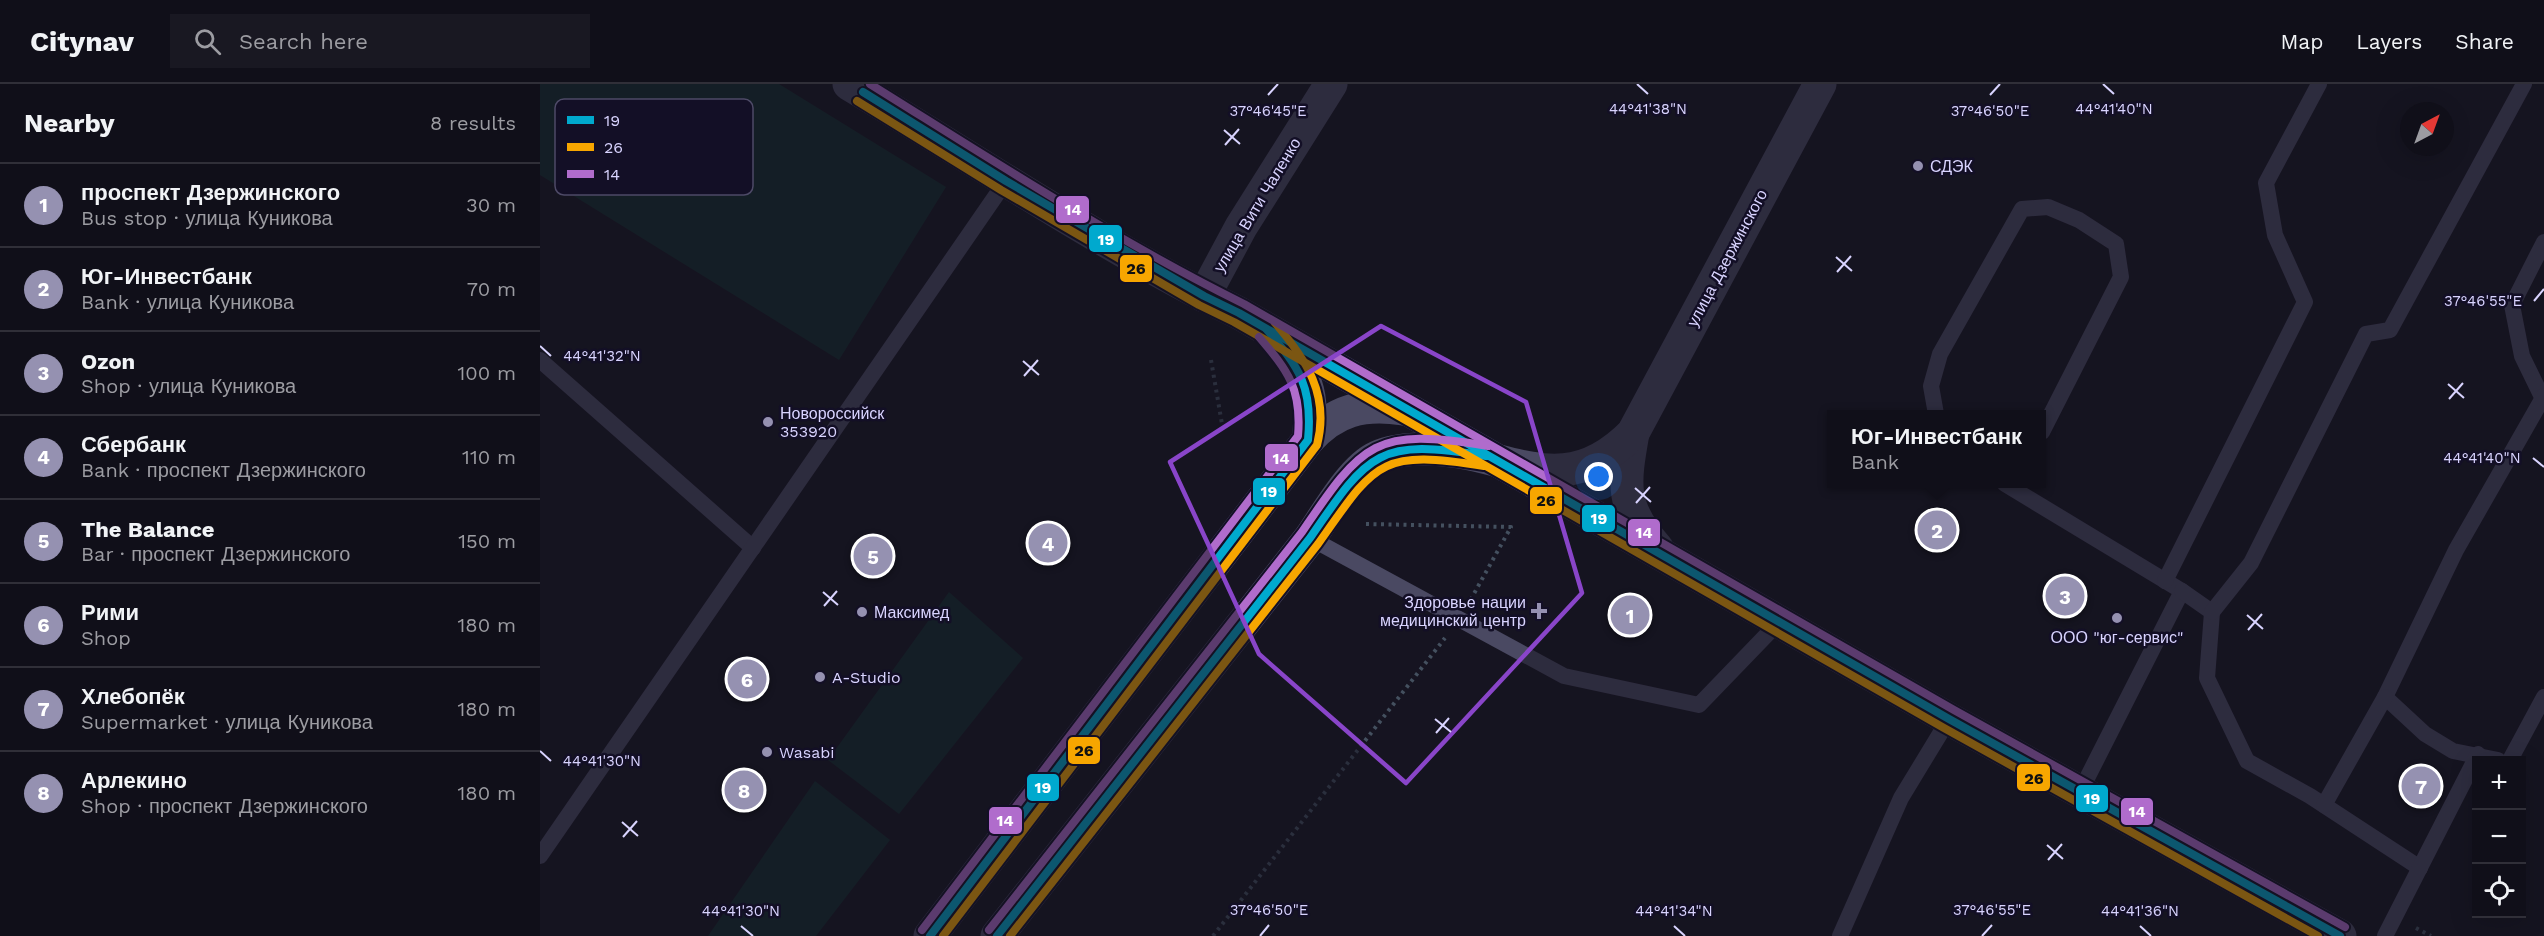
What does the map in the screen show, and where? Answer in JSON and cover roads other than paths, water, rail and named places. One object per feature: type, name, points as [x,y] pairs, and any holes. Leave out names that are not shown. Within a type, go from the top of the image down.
[{"type":"street","name":"улица Вити Чаленко","points":[[1204,296],[1241,227],[1331,84]]},
{"type":"street","name":"улица Дзержинского","points":[[1633,433],[1820,84]]},
{"type":"street","points":[[860,87],[1006,181],[1204,296],[2080,792],[2322,932]]},
{"type":"street","points":[[1267,330],[1296,363],[1309,390],[1311,415],[1308,440]]},
{"type":"street","points":[[997,936],[1310,538],[1356,474],[1368,449],[1370,429],[1360,393],[1345,374]]},
{"type":"street","points":[[930,936],[1308,440],[1323,424],[1358,408],[1382,405],[1407,410]]},
{"type":"street","points":[[1356,474],[1376,457],[1402,450],[1442,448],[1491,457],[1527,468],[1564,471],[1607,456],[1633,433]]},
{"type":"street","points":[[1633,433],[1625,486],[1631,509],[1643,533],[1665,556]]},
{"type":"lane","points":[[2165,581],[2305,303],[2275,234],[2266,183],[2319,84]]},
{"type":"lane","points":[[2420,868],[2324,805],[2247,761],[2207,678],[2212,612],[2251,563],[2366,334],[2391,330],[2524,84]]},
{"type":"lane","points":[[540,856],[1006,181]]},
{"type":"lane","points":[[1935,410],[1931,386],[1940,354],[2022,209],[2048,207],[2079,220],[2116,244],[2121,277],[2046,424]]},
{"type":"lane","points":[[2324,805],[2385,697],[2456,550],[2543,396],[2522,356],[2512,305],[2544,242]]},
{"type":"lane","points":[[540,360],[753,548]]},
{"type":"lane","points":[[2014,488],[2182,591],[2212,612]]},
{"type":"lane","points":[[1310,538],[1564,676],[1699,705],[1779,622]]},
{"type":"lane","points":[[2080,792],[2182,591]]},
{"type":"lane","points":[[2385,697],[2434,740],[2453,751],[2485,756]]},
{"type":"lane","points":[[2512,756],[2544,697]]},
{"type":"lane","points":[[1840,936],[1901,798],[1949,719]]},
{"type":"lane","points":[[2385,936],[2478,754]]},
{"type":"place","name":"СДЭК","points":[[1918,166]]},
{"type":"place","name":"Новороссийск 353920","points":[[768,422]]},
{"type":"place","name":"Юг-Инвестбанк","points":[[1937,530]]},
{"type":"place","name":"Сбербанк","points":[[1048,543]]},
{"type":"place","name":"The Balance","points":[[873,556]]},
{"type":"place","name":"Ozon","points":[[2065,596]]},
{"type":"place","name":"Здоровье нации медицинский центр","points":[[1539,611]]},
{"type":"place","name":"Максимед","points":[[862,612]]},
{"type":"place","name":"проспект Дзержинского","points":[[1630,615]]},
{"type":"place","name":"ООО \"юг-сервис\"","points":[[2117,618]]},
{"type":"place","name":"A-Studio","points":[[820,677]]},
{"type":"place","name":"Рими","points":[[747,679]]},
{"type":"place","name":"Wasabi","points":[[767,752]]},
{"type":"place","name":"Хлебопёк","points":[[2421,786]]},
{"type":"place","name":"Арлекино","points":[[744,790]]}]
